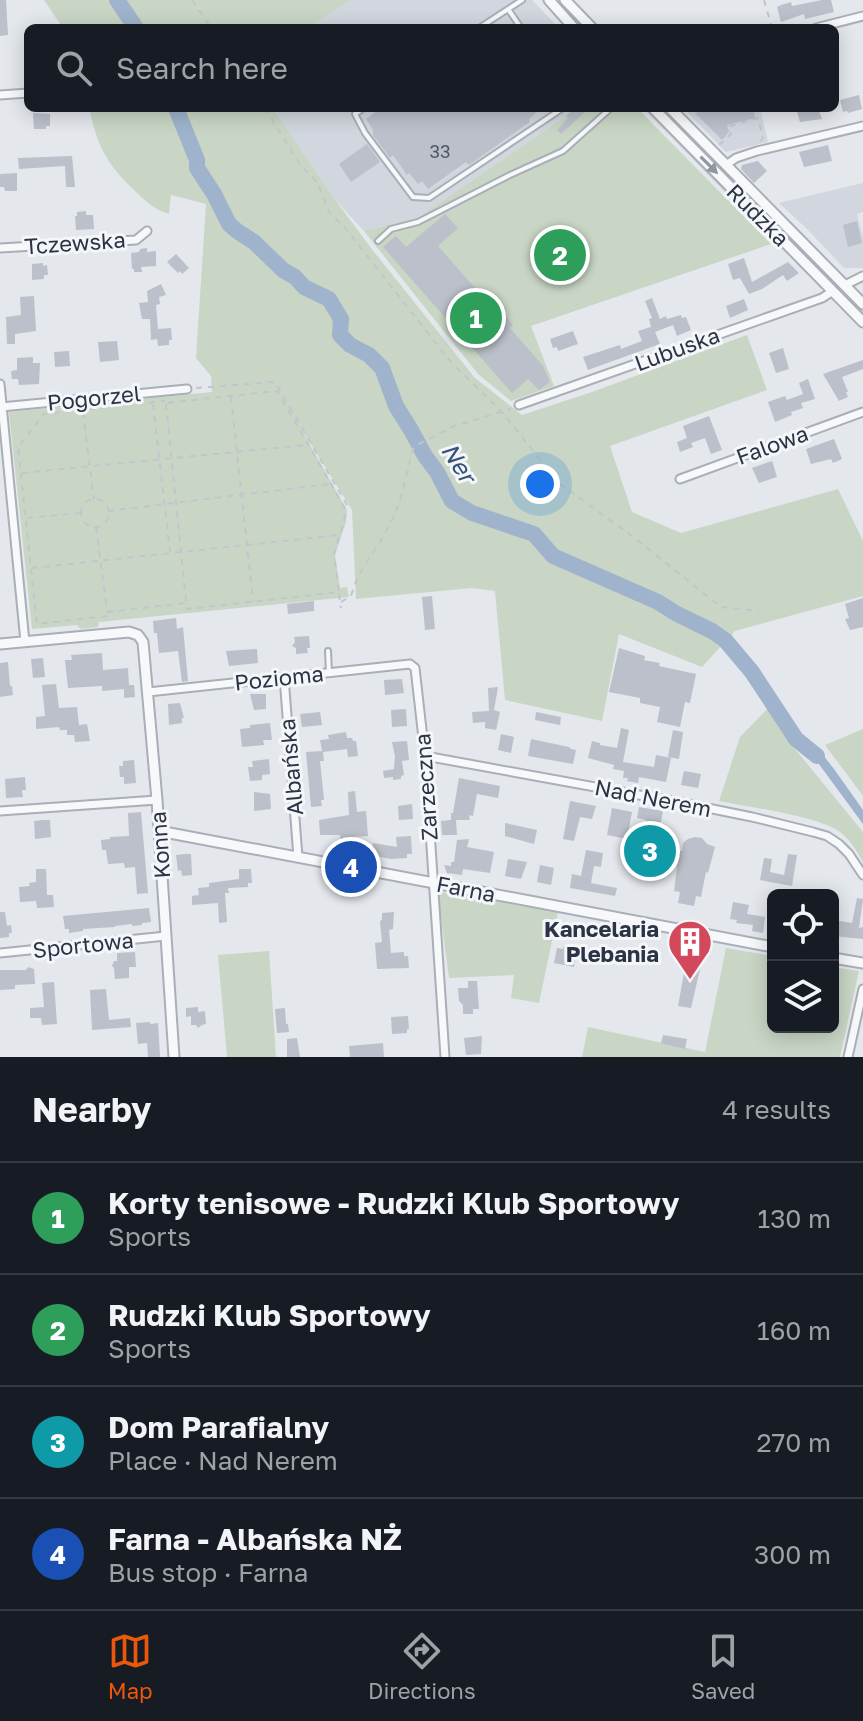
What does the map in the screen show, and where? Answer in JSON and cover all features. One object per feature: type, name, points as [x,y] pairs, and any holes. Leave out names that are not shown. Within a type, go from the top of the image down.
[{"type":"street","points":[[565,0],[588,24]]},
{"type":"street","points":[[552,1],[571,24]]},
{"type":"street","points":[[832,24],[863,16]]},
{"type":"street","points":[[0,95],[24,93]]},
{"type":"street","name":"Rudzka","points":[[658,112],[863,322]]},
{"type":"street","name":"Rudzka","points":[[674,112],[863,304]]},
{"type":"street","points":[[726,165],[757,151],[863,126]]},
{"type":"street","name":"Tczewska","points":[[0,248],[136,240],[147,231]]},
{"type":"street","points":[[845,285],[863,276]]},
{"type":"street","name":"Lubuska","points":[[519,405],[822,298],[833,291]]},
{"type":"street","points":[[0,384],[25,642]]},
{"type":"street","name":"Pogorzel","points":[[1,407],[187,389]]},
{"type":"street","name":"Falowa","points":[[680,479],[863,412]]},
{"type":"street","name":"Konna","points":[[110,634],[129,632],[138,635],[144,647],[174,1057]]},
{"type":"street","points":[[0,644],[110,634]]},
{"type":"street","name":"Pozioma","points":[[148,692],[410,664]]},
{"type":"street","name":"Zarzeczna","points":[[410,664],[417,671],[425,756],[445,1057]]},
{"type":"street","name":"Albańska","points":[[284,677],[298,857]]},
{"type":"street","name":"Nad Nerem","points":[[425,756],[683,803],[813,832],[839,844],[863,875]]},
{"type":"street","points":[[0,811],[157,800]]},
{"type":"street","name":"Farna","points":[[159,831],[767,946]]},
{"type":"street","name":"Sportowa","points":[[0,953],[166,936]]},
{"type":"street","points":[[839,959],[863,963]]},
{"type":"street","points":[[848,1057],[863,989]]},
{"type":"lane","points":[[485,24],[522,0]]},
{"type":"lane","points":[[508,9],[518,24]]},
{"type":"lane","points":[[358,112],[355,114],[365,133],[413,197],[429,198],[557,112]]},
{"type":"lane","points":[[378,241],[391,229],[418,222],[563,151],[607,112]]},
{"type":"lane","points":[[328,651],[329,673]]},
{"type":"path","points":[[192,0],[208,24]]},
{"type":"path","points":[[764,0],[771,24]]},
{"type":"path","points":[[267,112],[299,163],[317,182],[329,212],[346,229],[450,361],[502,412],[560,484],[721,607],[759,611]]},
{"type":"path","points":[[717,147],[733,135],[730,126],[758,118],[763,138],[758,143]]},
{"type":"path","points":[[187,389],[275,382],[350,510]]},
{"type":"path","points":[[164,391],[187,609],[339,592]]},
{"type":"path","points":[[186,603],[37,624],[18,447],[44,414],[277,391],[346,510],[334,554],[341,608]]},
{"type":"path","points":[[231,396],[253,601]]},
{"type":"path","points":[[153,403],[170,552]]},
{"type":"path","points":[[341,602],[351,596],[356,579],[390,525],[402,497],[415,446],[454,426],[519,405]]},
{"type":"path","points":[[83,410],[94,499]]},
{"type":"path","points":[[21,473],[308,444]]},
{"type":"path","points":[[108,511],[331,484]]},
{"type":"path","points":[[94,499],[102,502],[108,511],[105,522],[96,527],[86,523],[81,513],[85,503],[94,499]]},
{"type":"path","points":[[26,518],[81,513]]},
{"type":"path","points":[[96,527],[110,634]]},
{"type":"path","points":[[31,568],[339,535]]},
{"type":"shaded area","points":[[351,0],[532,0],[555,24],[313,24]]},
{"type":"shaded area","points":[[276,112],[570,112],[419,217],[364,231],[336,201]]},
{"type":"shaded area","points":[[687,112],[761,112],[768,142],[726,152]]},
{"type":"shaded area","points":[[863,183],[863,212],[857,214],[863,238],[863,268],[844,268],[779,203]]},
{"type":"green space","points":[[44,0],[351,0],[313,24],[60,24]]},
{"type":"green space","points":[[90,112],[276,112],[371,248],[475,378],[522,415],[747,335],[767,390],[610,446],[632,512],[681,533],[838,489],[863,541],[863,596],[735,631],[702,667],[619,634],[602,721],[505,700],[495,591],[472,588],[356,599],[352,510],[299,425],[347,510],[335,555],[340,588],[347,587],[349,597],[99,622],[98,627],[81,629],[77,625],[32,629],[9,412],[212,392],[211,376],[196,358],[206,204],[171,195],[169,214],[158,210],[145,201],[109,162]]},
{"type":"green space","points":[[570,112],[641,112],[771,244],[531,326],[554,386],[511,401],[478,374],[364,231],[419,217]]},
{"type":"green space","points":[[647,112],[776,240],[775,243]]},
{"type":"green space","points":[[673,121],[863,311],[863,315]]},
{"type":"green space","points":[[769,707],[791,744],[863,832],[863,862],[847,839],[830,826],[719,801],[740,737]]},
{"type":"green space","points":[[863,729],[863,796],[825,745]]},
{"type":"green space","points":[[442,892],[558,912],[539,1003],[511,998],[514,975],[449,978],[438,894]]},
{"type":"green space","points":[[726,948],[767,955],[767,1033],[839,1033],[839,968],[859,971],[840,1057],[582,1057],[588,1027],[705,1052]]},
{"type":"green space","points":[[269,951],[276,1057],[227,1057],[218,955]]},
{"type":"water","points":[[807,741],[819,750],[863,810],[863,824],[801,744]]},
{"type":"building","points":[[0,0],[6,0],[8,35],[0,36]]},
{"type":"building","points":[[831,0],[834,12],[805,19],[804,14],[781,22],[777,7],[791,2],[792,6]]},
{"type":"building","points":[[859,95],[862,109],[843,112],[840,100]]},
{"type":"building","points":[[376,112],[537,112],[529,119],[530,122],[469,165],[466,162],[428,189],[422,181],[418,184],[409,173],[407,175],[393,155],[390,158],[373,135],[366,119]]},
{"type":"building","points":[[570,112],[585,112],[561,134],[557,130],[568,118],[566,116]]},
{"type":"building","points":[[754,112],[755,118],[727,125],[729,132],[722,140],[695,113]]},
{"type":"building","points":[[797,112],[819,112],[822,119],[800,122]]},
{"type":"building","points":[[33,113],[50,114],[50,126],[34,129]]},
{"type":"building","points":[[367,144],[380,162],[351,182],[339,164]]},
{"type":"building","points":[[828,145],[832,161],[804,167],[799,152]]},
{"type":"building","points":[[72,156],[75,187],[66,187],[65,166],[19,169],[18,158]]},
{"type":"building","points":[[758,161],[767,171],[754,183],[741,169],[742,165]]},
{"type":"building","points":[[17,173],[17,191],[5,191],[4,187],[0,187],[0,174]]},
{"type":"building","points":[[86,211],[86,215],[93,215],[94,229],[76,230],[77,212]]},
{"type":"building","points":[[445,214],[458,228],[438,246],[495,311],[499,308],[513,325],[510,328],[543,366],[550,382],[539,390],[528,379],[512,393],[383,247],[396,236],[406,247]]},
{"type":"building","points":[[857,221],[862,243],[848,247],[843,225]]},
{"type":"building","points":[[147,248],[147,252],[156,251],[156,266],[141,267],[142,272],[134,272],[131,253]]},
{"type":"building","points":[[176,254],[189,268],[182,274],[167,262]]},
{"type":"building","points":[[744,258],[752,282],[788,262],[799,273],[787,281],[783,275],[749,294],[740,278],[733,280],[728,264]]},
{"type":"building","points":[[43,263],[43,266],[47,265],[48,275],[44,275],[44,279],[32,280],[32,264]]},
{"type":"building","points":[[161,284],[166,295],[159,297],[160,304],[156,305],[158,329],[171,328],[172,340],[169,340],[169,345],[158,346],[157,339],[151,340],[150,319],[142,319],[139,303],[148,302],[147,291]]},
{"type":"building","points":[[34,296],[36,331],[15,334],[15,344],[7,344],[6,317],[21,315],[20,297]]},
{"type":"building","points":[[652,298],[660,319],[681,315],[682,318],[686,317],[691,330],[677,336],[673,325],[655,332],[660,344],[588,370],[583,357],[642,341],[638,331],[651,327],[649,319],[652,318],[645,301]]},
{"type":"building","points":[[744,299],[748,310],[730,318],[726,306]]},
{"type":"building","points":[[573,331],[578,344],[558,351],[557,347],[553,348],[550,339]]},
{"type":"building","points":[[117,341],[119,360],[100,362],[98,342]]},
{"type":"building","points":[[783,348],[789,369],[776,373],[769,353]]},
{"type":"building","points":[[69,351],[70,366],[55,367],[54,352]]},
{"type":"building","points":[[33,357],[33,363],[40,363],[39,384],[19,385],[18,379],[12,379],[11,371],[17,370],[17,358]]},
{"type":"building","points":[[863,360],[863,369],[842,377],[848,397],[839,401],[823,374]]},
{"type":"building","points":[[808,379],[815,399],[801,403],[803,408],[775,422],[768,402],[803,394],[799,383]]},
{"type":"building","points":[[709,416],[722,450],[711,454],[705,438],[691,443],[693,447],[680,452],[677,442],[687,438],[683,426]]},
{"type":"building","points":[[834,439],[842,459],[833,463],[831,459],[811,464],[806,449]]},
{"type":"building","points":[[772,461],[777,477],[759,483],[752,468]]},
{"type":"building","points":[[432,596],[435,629],[425,630],[422,597]]},
{"type":"building","points":[[863,598],[863,627],[850,630],[845,619],[849,618],[845,604]]},
{"type":"building","points":[[314,601],[314,611],[288,614],[287,604]]},
{"type":"building","points":[[176,618],[177,629],[183,627],[188,681],[182,682],[178,651],[159,653],[157,633],[154,633],[153,621]]},
{"type":"building","points":[[309,636],[308,653],[296,654],[296,648],[292,646],[294,637]]},
{"type":"building","points":[[619,648],[645,656],[644,660],[660,663],[659,666],[696,674],[690,703],[685,702],[680,727],[657,722],[660,707],[640,703],[640,698],[609,692]]},
{"type":"building","points":[[257,649],[258,663],[229,666],[226,651]]},
{"type":"building","points":[[102,653],[103,670],[128,668],[129,685],[134,685],[135,697],[124,698],[124,689],[102,691],[102,686],[68,688],[65,660],[72,660],[71,655]]},
{"type":"building","points":[[43,658],[45,677],[33,678],[31,659]]},
{"type":"building","points":[[8,662],[13,695],[0,697],[0,663]]},
{"type":"building","points":[[402,679],[404,693],[385,695],[384,680]]},
{"type":"building","points":[[56,684],[59,708],[77,707],[79,725],[87,724],[90,741],[75,742],[74,735],[67,735],[67,730],[60,730],[59,727],[36,729],[36,717],[45,716],[42,685]]},
{"type":"building","points":[[498,687],[494,710],[500,712],[496,730],[485,728],[485,722],[473,723],[472,712],[489,711],[488,688]]},
{"type":"building","points":[[250,694],[266,694],[266,709],[254,710]]},
{"type":"building","points":[[180,703],[184,718],[182,723],[169,725],[168,704]]},
{"type":"building","points":[[406,709],[407,726],[392,727],[391,710]]},
{"type":"building","points":[[320,712],[322,725],[302,727],[300,714]]},
{"type":"building","points":[[536,712],[561,717],[560,725],[535,720]]},
{"type":"building","points":[[270,723],[272,740],[263,740],[264,745],[242,747],[240,729]]},
{"type":"building","points":[[621,728],[629,730],[623,762],[654,767],[656,755],[671,758],[666,782],[639,777],[638,783],[627,781],[628,778],[623,778],[624,771],[613,769],[614,765],[588,758],[592,741],[617,748]]},
{"type":"building","points":[[673,730],[683,732],[679,759],[668,757]]},
{"type":"building","points":[[346,732],[347,738],[356,741],[358,756],[348,757],[347,749],[323,752],[324,761],[320,761],[324,800],[321,800],[322,806],[311,807],[306,752],[322,751],[320,740],[329,739],[328,735]]},
{"type":"building","points":[[501,734],[514,737],[511,753],[498,750]]},
{"type":"building","points":[[531,739],[576,750],[573,764],[528,756]]},
{"type":"building","points":[[407,741],[409,760],[402,761],[404,775],[401,779],[384,778],[383,771],[394,769],[392,742]]},
{"type":"building","points":[[269,759],[270,774],[262,775],[262,780],[250,781],[248,767],[253,767],[252,761]]},
{"type":"building","points":[[134,760],[136,783],[124,784],[119,766],[123,766],[123,761]]},
{"type":"building","points":[[684,771],[701,774],[698,788],[681,785]]},
{"type":"building","points":[[25,777],[23,797],[6,798],[5,779]]},
{"type":"building","points":[[459,778],[500,786],[498,798],[477,794],[470,820],[456,820],[457,835],[442,835],[441,821],[451,820]]},
{"type":"building","points":[[355,791],[357,812],[366,811],[368,836],[341,841],[340,835],[320,835],[319,820],[349,815],[348,792]]},
{"type":"building","points":[[254,792],[270,794],[271,809],[254,811]]},
{"type":"building","points":[[570,801],[596,806],[592,819],[580,817],[574,841],[563,839]]},
{"type":"building","points":[[412,804],[413,819],[399,820],[398,806]]},
{"type":"building","points":[[639,807],[663,811],[655,835],[663,837],[657,868],[637,864],[646,820],[637,818]]},
{"type":"building","points":[[612,808],[632,812],[627,839],[607,835]]},
{"type":"building","points":[[141,812],[148,893],[137,894],[135,867],[125,868],[124,863],[108,864],[101,840],[129,836],[128,813]]},
{"type":"building","points":[[50,820],[51,837],[35,839],[34,821]]},
{"type":"building","points":[[505,823],[537,830],[534,844],[505,836]]},
{"type":"building","points":[[411,836],[412,854],[407,854],[407,858],[371,855],[373,843],[397,847],[396,837]]},
{"type":"building","points":[[695,837],[715,847],[701,897],[696,896],[694,906],[678,903],[680,892],[674,891],[679,851],[682,851],[683,843]]},
{"type":"building","points":[[469,839],[467,847],[494,852],[490,873],[463,869],[462,875],[447,873],[444,865],[451,866],[454,862],[457,840]]},
{"type":"building","points":[[586,850],[603,853],[601,867],[594,866],[591,883],[617,888],[615,896],[570,888],[572,874],[581,876]]},
{"type":"building","points":[[191,854],[192,875],[182,876],[181,870],[178,871],[176,855]]},
{"type":"building","points":[[788,854],[797,855],[792,886],[760,880],[764,858],[772,859],[770,872],[784,875]]},
{"type":"building","points":[[508,859],[527,862],[521,879],[505,876]]},
{"type":"building","points":[[540,865],[554,868],[551,885],[537,882]]},
{"type":"building","points":[[36,869],[46,869],[47,895],[53,895],[54,907],[37,908],[36,901],[20,902],[19,887],[36,882]]},
{"type":"building","points":[[239,869],[251,869],[252,883],[248,883],[248,887],[228,888],[229,893],[225,893],[227,922],[219,923],[218,903],[192,905],[192,896],[199,895],[198,888],[209,887],[209,883],[239,879]]},
{"type":"building","points":[[857,898],[863,899],[859,928],[863,927],[863,939],[839,937],[839,921],[852,923]]},
{"type":"building","points":[[733,902],[749,905],[747,914],[765,917],[763,933],[752,931],[753,925],[730,919]]},
{"type":"building","points":[[149,908],[151,922],[142,925],[83,929],[69,933],[69,929],[65,929],[63,916]]},
{"type":"building","points":[[0,912],[5,912],[7,926],[11,925],[9,937],[0,938]]},
{"type":"building","points":[[394,912],[393,929],[389,930],[391,953],[404,952],[404,956],[408,956],[409,968],[377,969],[375,943],[382,942],[382,913]]},
{"type":"building","points":[[564,946],[576,952],[574,967],[554,963],[557,948],[563,949]]},
{"type":"building","points":[[135,952],[136,967],[129,967],[129,978],[115,979],[112,966],[117,961],[117,953]]},
{"type":"building","name":"Kancelaria Plebania","points":[[686,962],[701,965],[691,1008],[678,1006]]},
{"type":"building","points":[[28,967],[34,969],[35,984],[0,990],[0,970],[26,970]]},
{"type":"building","points":[[468,981],[477,981],[479,1009],[473,1009],[473,1014],[463,1014],[458,988],[468,988]]},
{"type":"building","points":[[54,982],[57,1024],[42,1025],[41,1018],[30,1018],[30,1008],[44,1007],[42,983]]},
{"type":"building","points":[[106,989],[109,1020],[130,1018],[131,1027],[92,1030],[90,990]]},
{"type":"building","points":[[198,1007],[198,1012],[205,1011],[206,1024],[198,1028],[191,1025],[191,1016],[186,1017],[186,1008]]},
{"type":"building","points":[[285,1008],[289,1032],[277,1033],[275,1009]]},
{"type":"building","points":[[408,1016],[407,1033],[392,1034],[391,1017]]},
{"type":"building","points":[[136,1023],[158,1023],[160,1057],[148,1057],[147,1043],[138,1044]]},
{"type":"building","points":[[663,1035],[687,1039],[685,1049],[661,1043]]},
{"type":"building","points":[[482,1036],[481,1054],[466,1055],[464,1038]]},
{"type":"building","points":[[297,1038],[300,1057],[287,1057],[287,1039]]},
{"type":"building","points":[[383,1043],[384,1057],[350,1057],[349,1046]]},
{"type":"waterway","name":"Ner","points":[[117,0],[133,24]]},
{"type":"waterway","name":"Ner","points":[[178,112],[197,160],[197,168],[229,224],[304,287],[329,299],[341,319],[340,335],[382,368],[396,406],[452,501],[472,513],[534,534],[553,556],[658,602],[725,640],[752,672],[796,739],[817,756]]},
{"type":"place","name":"Rudzki Klub Sportowy","points":[[560,255]]},
{"type":"place","name":"Korty tenisowe - Rudzki Klub Sportowy","points":[[476,318]]},
{"type":"place","name":"Dom Parafialny","points":[[650,851]]},
{"type":"place","name":"Farna - Albańska NŻ","points":[[351,867]]},
{"type":"place","name":"Kancelaria Plebania","points":[[690,981]]}]
